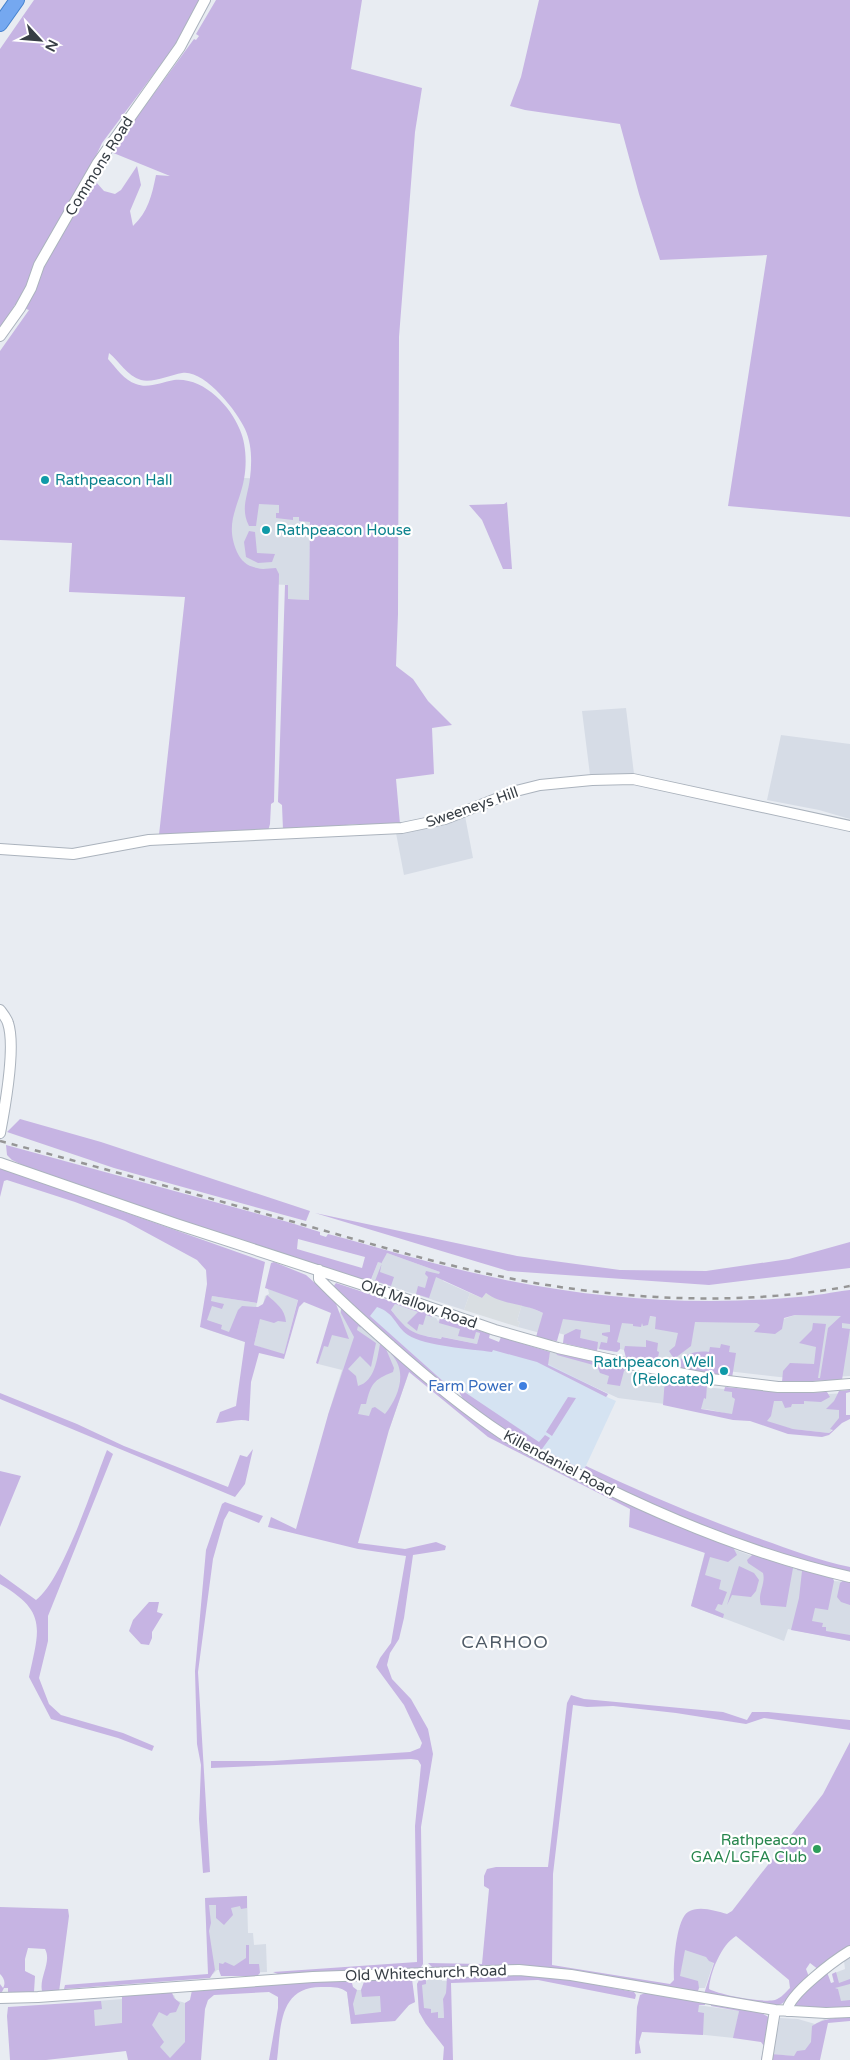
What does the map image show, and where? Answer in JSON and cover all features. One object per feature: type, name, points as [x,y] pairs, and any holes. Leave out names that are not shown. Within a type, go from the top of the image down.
[{"type":"highway","points":[[0,24],[17,0]]},
{"type":"street","name":"Commons Road","points":[[0,336],[20,308],[31,288],[39,266],[97,164],[180,47],[205,0]]},
{"type":"street","name":"Sweeneys Hill","points":[[0,849],[73,854],[149,840],[402,828],[444,819],[516,791],[540,786],[592,780],[633,778],[850,826]]},
{"type":"street","points":[[0,1010],[8,1022],[12,1040],[0,1133]]},
{"type":"street","name":"Old Mallow Road","points":[[0,1163],[176,1224],[510,1334],[558,1348],[711,1379],[778,1387],[850,1384]]},
{"type":"street","name":"Killendaniel Road","points":[[319,1270],[319,1279],[341,1302],[426,1377],[475,1415],[516,1443],[616,1493],[709,1534],[769,1555],[850,1577]]},
{"type":"street","points":[[787,2011],[792,2000],[802,1990],[850,1951]]},
{"type":"street","name":"Old Whitechurch Road","points":[[0,1998],[38,1998],[314,1977],[519,1970],[571,1975],[775,2010],[850,2012]]},
{"type":"street","points":[[767,2060],[775,2010]]},
{"type":"shaded area","points":[[34,0],[199,0],[180,39],[102,143],[88,173],[104,191],[115,194],[121,190],[137,166],[141,185],[130,211],[133,226],[146,209],[156,175],[170,176],[111,152],[194,39],[196,40],[199,36],[196,34],[216,0],[362,0],[351,69],[422,88],[415,132],[399,337],[398,614],[396,666],[413,679],[428,701],[452,725],[432,728],[434,774],[396,779],[400,824],[358,824],[283,830],[282,805],[278,802],[285,585],[288,585],[288,599],[309,600],[310,522],[299,521],[299,517],[293,517],[293,520],[276,518],[276,513],[279,513],[279,505],[259,504],[256,526],[249,526],[246,520],[245,502],[251,466],[249,441],[245,429],[235,412],[209,384],[191,374],[182,373],[146,381],[141,380],[127,372],[109,353],[108,359],[124,377],[136,384],[150,385],[174,380],[185,380],[205,388],[214,394],[230,411],[242,435],[245,447],[244,479],[232,523],[233,541],[245,563],[259,569],[276,568],[279,574],[274,802],[271,804],[268,831],[159,835],[185,597],[69,592],[72,543],[0,540],[0,351],[29,310],[15,305],[0,328],[0,49]]},
{"type":"shaded area","points":[[539,0],[850,0],[850,517],[728,506],[767,255],[660,260],[639,194],[620,124],[525,110],[510,106],[521,77]]},
{"type":"shaded area","points":[[222,477],[311,481],[309,600],[287,599],[288,585],[219,582]]},
{"type":"shaded area","points":[[507,502],[512,569],[503,569],[482,520],[469,505],[504,504]]},
{"type":"shaded area","points":[[249,531],[255,532],[257,553],[275,554],[272,562],[258,563],[246,557],[244,542]]},
{"type":"shaded area","points":[[626,708],[634,774],[590,775],[582,711]]},
{"type":"shaded area","points":[[781,735],[850,744],[850,819],[819,810],[767,800]]},
{"type":"shaded area","points":[[465,816],[473,858],[404,875],[396,833]]},
{"type":"shaded area","points":[[20,1119],[101,1142],[310,1211],[306,1221],[114,1168],[7,1132]]},
{"type":"shaded area","points":[[6,1145],[288,1222],[320,1232],[320,1235],[326,1237],[328,1234],[456,1269],[554,1289],[635,1298],[717,1301],[757,1300],[850,1290],[850,1324],[842,1323],[842,1328],[850,1329],[842,1380],[782,1382],[783,1371],[790,1363],[814,1364],[816,1347],[799,1343],[812,1330],[813,1323],[826,1324],[818,1378],[820,1378],[828,1328],[841,1316],[795,1315],[784,1318],[782,1329],[775,1334],[754,1332],[760,1325],[757,1323],[695,1322],[691,1346],[674,1359],[669,1351],[675,1346],[678,1333],[655,1329],[656,1317],[650,1316],[648,1325],[643,1326],[642,1323],[641,1327],[622,1323],[617,1342],[620,1343],[620,1349],[617,1352],[599,1349],[601,1342],[607,1343],[608,1337],[602,1335],[602,1333],[610,1332],[610,1325],[563,1319],[557,1341],[547,1340],[536,1337],[543,1313],[528,1307],[499,1300],[486,1293],[482,1298],[436,1277],[429,1298],[416,1294],[418,1286],[425,1288],[428,1277],[425,1274],[426,1271],[439,1274],[440,1272],[387,1253],[382,1263],[378,1262],[370,1282],[268,1250],[33,1170],[12,1160],[7,1155]],"holes":[[[298,1239],[365,1257],[362,1268],[297,1249]]]},
{"type":"shaded area","points":[[0,1168],[265,1262],[257,1303],[212,1296],[211,1301],[224,1304],[222,1309],[212,1306],[207,1320],[222,1325],[221,1329],[229,1332],[238,1310],[242,1306],[258,1307],[263,1304],[267,1295],[282,1310],[286,1322],[278,1321],[274,1323],[260,1319],[254,1345],[284,1354],[298,1300],[265,1288],[271,1263],[274,1262],[306,1275],[335,1301],[349,1339],[332,1335],[328,1347],[324,1346],[318,1364],[316,1363],[331,1313],[304,1302],[299,1307],[284,1359],[259,1353],[251,1382],[249,1421],[216,1423],[220,1412],[236,1406],[245,1342],[200,1327],[207,1284],[206,1270],[197,1260],[125,1221],[75,1202],[7,1180],[4,1181],[0,1197]]},
{"type":"shaded area","points":[[315,1213],[517,1256],[620,1270],[706,1271],[789,1259],[850,1242],[850,1268],[709,1285],[508,1271]]},
{"type":"shaded area","points":[[387,1253],[440,1272],[443,1281],[470,1293],[464,1310],[371,1280],[378,1262]]},
{"type":"shaded area","points":[[382,1264],[380,1272],[394,1277],[391,1286],[375,1281]]},
{"type":"shaded area","points":[[336,1283],[432,1315],[432,1317],[426,1315],[423,1325],[419,1324],[417,1331],[407,1323],[418,1312],[395,1304],[391,1310],[407,1328],[424,1336],[441,1339],[442,1337],[477,1344],[480,1333],[476,1332],[474,1339],[458,1336],[460,1329],[439,1323],[440,1318],[490,1334],[489,1338],[499,1342],[501,1337],[550,1352],[548,1365],[608,1394],[606,1397],[537,1362],[493,1350],[492,1352],[448,1346],[416,1339],[408,1335],[388,1313],[377,1307],[370,1316],[444,1382],[438,1381],[333,1287]]},
{"type":"shaded area","points":[[268,1289],[298,1299],[284,1355],[254,1345],[265,1296],[269,1294]]},
{"type":"shaded area","points":[[470,1293],[482,1298],[486,1293],[511,1303],[522,1304],[517,1321],[520,1322],[518,1327],[464,1310]]},
{"type":"shaded area","points":[[212,1296],[257,1303],[248,1343],[203,1328]]},
{"type":"shaded area","points":[[395,1304],[436,1318],[438,1321],[440,1319],[480,1333],[477,1344],[415,1334],[402,1324],[391,1310]]},
{"type":"shaded area","points":[[522,1304],[543,1313],[617,1311],[655,1317],[758,1323],[763,1326],[795,1315],[850,1315],[850,1376],[802,1379],[779,1377],[683,1366],[674,1359],[668,1363],[626,1354],[624,1350],[620,1349],[617,1352],[599,1349],[566,1340],[565,1335],[562,1334],[558,1333],[555,1337],[518,1327],[520,1322],[517,1321]]},
{"type":"shaded area","name":"Farm Power","points":[[373,1305],[391,1310],[402,1324],[415,1334],[538,1359],[608,1394],[607,1397],[616,1401],[584,1470],[539,1448],[462,1396],[456,1388],[444,1382],[367,1314]]},
{"type":"shaded area","points":[[335,1308],[339,1314],[341,1309],[361,1328],[366,1330],[409,1372],[389,1430],[328,1415],[342,1370],[318,1364]]},
{"type":"shaded area","points":[[341,1308],[360,1325],[361,1328],[358,1326],[357,1330],[376,1343],[371,1367],[360,1356],[348,1369],[356,1376],[358,1386],[364,1383],[372,1374],[380,1344],[386,1349],[394,1368],[393,1372],[377,1380],[371,1387],[366,1404],[361,1404],[358,1414],[369,1416],[372,1408],[375,1407],[385,1414],[394,1400],[400,1384],[400,1376],[399,1368],[391,1351],[427,1384],[492,1433],[580,1481],[640,1509],[733,1547],[737,1555],[728,1562],[710,1557],[705,1575],[721,1580],[719,1589],[727,1592],[722,1605],[718,1604],[715,1610],[724,1614],[723,1618],[691,1606],[705,1553],[629,1527],[630,1509],[488,1437],[409,1372],[389,1430],[358,1543],[405,1549],[436,1542],[446,1546],[445,1550],[413,1555],[404,1618],[399,1639],[390,1653],[387,1665],[392,1679],[411,1699],[428,1729],[433,1754],[421,1827],[423,1964],[420,1969],[278,1974],[273,1972],[417,1962],[415,1826],[421,1765],[418,1760],[211,1768],[211,1761],[272,1761],[410,1752],[420,1748],[422,1743],[404,1705],[376,1667],[391,1643],[406,1556],[358,1549],[268,1527],[271,1517],[296,1529],[328,1415],[354,1337],[341,1313]]},
{"type":"shaded area","points":[[576,1329],[581,1330],[580,1338],[598,1342],[597,1351],[563,1343],[564,1335]]},
{"type":"shaded area","points":[[646,1340],[658,1343],[658,1358],[669,1362],[668,1367],[626,1358],[625,1346],[646,1347]]},
{"type":"shaded area","points":[[721,1344],[730,1346],[729,1352],[736,1353],[732,1378],[679,1369],[676,1365],[686,1356],[695,1352],[709,1352],[710,1347],[720,1348]]},
{"type":"shaded area","points":[[550,1352],[684,1385],[793,1396],[846,1393],[846,1415],[829,1433],[793,1429],[711,1410],[618,1398],[547,1365]]},
{"type":"shaded area","points":[[556,1353],[627,1369],[624,1371],[620,1386],[607,1384],[609,1376],[600,1373],[597,1366],[557,1355]]},
{"type":"shaded area","points":[[665,1378],[707,1385],[706,1399],[704,1398],[701,1409],[732,1414],[735,1399],[732,1397],[732,1392],[724,1391],[725,1387],[793,1393],[827,1392],[830,1397],[821,1402],[804,1401],[804,1404],[792,1404],[791,1407],[785,1408],[782,1401],[774,1401],[771,1416],[767,1421],[793,1429],[829,1433],[833,1430],[830,1429],[839,1418],[839,1410],[826,1409],[834,1401],[839,1391],[850,1390],[850,1392],[846,1393],[846,1415],[850,1415],[850,1419],[842,1423],[829,1435],[822,1437],[788,1434],[750,1421],[733,1420],[663,1405]]},
{"type":"shaded area","points":[[458,1390],[463,1391],[539,1442],[545,1435],[550,1438],[542,1449],[583,1470],[586,1466],[733,1529],[802,1554],[850,1567],[850,1573],[748,1545],[637,1499],[516,1439],[464,1401]]},
{"type":"shaded area","points":[[0,1393],[77,1424],[124,1446],[228,1487],[240,1455],[247,1457],[253,1449],[245,1484],[235,1497],[0,1399]]},
{"type":"shaded area","points":[[568,1397],[576,1398],[552,1436],[546,1432]]},
{"type":"shaded area","points":[[107,1450],[113,1454],[48,1616],[48,1641],[39,1678],[49,1704],[61,1715],[123,1733],[154,1746],[152,1751],[118,1738],[51,1719],[29,1677],[37,1634],[33,1613],[15,1594],[0,1584],[0,1574],[36,1600],[46,1589],[67,1553]]},
{"type":"shaded area","points":[[0,1471],[21,1476],[0,1527]]},
{"type":"shaded area","points":[[225,1502],[263,1516],[259,1523],[229,1511],[224,1520],[213,1559],[198,1672],[210,1872],[203,1873],[199,1819],[201,1765],[197,1744],[195,1671],[206,1550],[222,1504]]},
{"type":"shaded area","points":[[708,1540],[752,1556],[832,1578],[834,1581],[850,1582],[850,1641],[788,1629],[784,1641],[691,1606]]},
{"type":"shaded area","points":[[753,1554],[793,1568],[786,1607],[761,1605],[760,1597],[764,1577],[763,1573],[748,1563],[747,1560]]},
{"type":"shaded area","points":[[739,1566],[754,1573],[759,1580],[756,1591],[751,1597],[732,1595],[727,1605]]},
{"type":"shaded area","points":[[798,1567],[832,1576],[834,1581],[828,1610],[815,1608],[812,1621],[823,1623],[822,1627],[826,1627],[826,1631],[850,1635],[850,1641],[791,1630],[799,1598],[802,1571],[797,1570]]},
{"type":"shaded area","points":[[845,1579],[850,1581],[850,1605],[841,1602],[837,1597],[840,1583]]},
{"type":"shaded area","points":[[149,1602],[159,1602],[157,1612],[163,1614],[152,1632],[149,1645],[141,1644],[129,1631],[133,1620]]},
{"type":"shaded area","points":[[571,1695],[584,1699],[723,1712],[747,1720],[752,1712],[768,1712],[850,1720],[850,1730],[764,1718],[746,1724],[676,1713],[613,1706],[587,1707],[573,1705],[553,1874],[552,1965],[670,1984],[674,1980],[676,1943],[684,1916],[688,1912],[697,1909],[708,1909],[727,1914],[732,1911],[823,1794],[850,1742],[850,1948],[819,1970],[810,1963],[806,1969],[809,1977],[783,2003],[777,2006],[704,1994],[714,1963],[706,1957],[685,1950],[680,1976],[698,1981],[699,1988],[697,1993],[548,1968],[432,1967],[428,1963],[482,1964],[489,1889],[484,1886],[484,1876],[487,1869],[496,1867],[548,1867],[567,1703]],"holes":[[[736,1936],[789,1980],[790,1988],[775,2000],[769,2001],[742,1998],[709,1989],[717,1960],[726,1946]]]},
{"type":"shaded area","points":[[247,1896],[248,1933],[253,1933],[254,1945],[266,1944],[267,1972],[220,1974],[219,1970],[217,1970],[213,1974],[209,1974],[205,1898]]},
{"type":"shaded area","points":[[247,1896],[247,1908],[241,1909],[240,1906],[231,1908],[233,1915],[224,1925],[216,1918],[216,1905],[209,1905],[211,1923],[209,1931],[215,1970],[210,1978],[64,1989],[65,1985],[208,1974],[205,1898]]},
{"type":"shaded area","points":[[0,1907],[68,1909],[69,1916],[59,1992],[42,1991],[42,1980],[47,1959],[45,1949],[28,1948],[25,1959],[25,1971],[35,1976],[34,1992],[8,1993],[8,1988],[4,1988],[0,1992],[0,1984],[3,1988],[4,1982],[0,1974]]},
{"type":"shaded area","points":[[690,1919],[716,1956],[705,1988],[699,1988],[697,1993],[677,1990]]},
{"type":"shaded area","points":[[246,1945],[249,1945],[249,1964],[259,1964],[260,1973],[257,1976],[221,1976],[219,1963],[223,1964],[225,1962],[234,1966],[246,1958]]},
{"type":"shaded area","points":[[850,1956],[850,2005],[839,2006],[832,1974],[845,1969],[844,1961]]},
{"type":"shaded area","points":[[827,1972],[831,1983],[834,1982],[832,1974],[836,1972],[839,1983],[850,1979],[850,1984],[835,1988],[838,1989],[841,2001],[850,2000],[850,2009],[796,2007],[795,2002]]},
{"type":"shaded area","points":[[544,1975],[634,1992],[636,1995],[635,1999],[538,1980],[451,1983],[453,2060],[443,2060],[444,2047],[419,2012],[417,1984],[419,1980],[426,1979],[426,1984],[422,1985],[424,2008],[431,2009],[431,2013],[438,2012],[438,2018],[444,2018],[443,1999],[446,1993],[447,1976]]},
{"type":"shaded area","points":[[407,1976],[412,1979],[415,2002],[409,2005],[395,2021],[351,2024],[347,1992],[338,1988],[321,1987],[307,1989],[297,1994],[289,2002],[284,2012],[277,2060],[269,2060],[278,2008],[278,1997],[269,1992],[214,1995],[208,2000],[205,2009],[201,2060],[128,2060],[126,2051],[46,2060],[10,2060],[8,2007],[101,2001],[102,2009],[94,2010],[95,2026],[122,2023],[122,1994],[171,1990],[174,1998],[180,2003],[176,2012],[170,2013],[167,2016],[159,2012],[152,2025],[164,2042],[160,2047],[170,2058],[185,2042],[185,2003],[190,2000],[192,1990],[351,1979],[353,1987],[357,1990],[353,2004],[355,2015],[381,2012],[380,1996],[362,1997],[361,1990],[365,1979]]},
{"type":"shaded area","points":[[442,1979],[442,1981],[447,1981],[446,1994],[443,2000],[444,2018],[426,2024],[419,2012],[417,1984],[422,1980]]},
{"type":"shaded area","points":[[364,1985],[415,2002],[409,2005],[395,2021],[351,2024],[347,1992],[341,1988],[353,1987],[361,1990]]},
{"type":"shaded area","points":[[645,1993],[705,2003],[705,2005],[699,2005],[698,2012],[704,2013],[703,2035],[642,2032],[639,2042],[641,2053],[635,2054],[637,2007],[640,1995]]},
{"type":"shaded area","points":[[192,1994],[200,2060],[133,2060],[132,2050],[86,2055],[84,2002],[174,1995],[176,2000],[185,2003],[190,2000]]},
{"type":"shaded area","points":[[711,2004],[760,2012],[770,2018],[764,2060],[761,2060],[764,2046],[761,2042],[733,2038],[739,2011],[711,2006]]},
{"type":"shaded area","points":[[698,2005],[739,2011],[734,2038],[638,2028]]},
{"type":"shaded area","points":[[850,2016],[850,2021],[828,2023],[820,2060],[770,2060],[772,2054],[794,2056],[797,2051],[805,2050],[811,2042],[812,2026],[817,2023]]},
{"type":"shaded area","points":[[780,2018],[798,2019],[815,2024],[826,2018],[818,2059],[772,2054],[774,2029],[778,2029]]},
{"type":"railway","points":[[0,1141],[421,1258],[533,1283],[623,1295],[669,1298],[761,1297],[806,1293],[850,1286]]},
{"type":"place","name":"Rathpeacon Hall","points":[[45,480]]},
{"type":"place","name":"Rathpeacon House","points":[[266,530]]},
{"type":"place","name":"Rathpeacon Well (Relocated)","points":[[724,1371]]},
{"type":"place","name":"Farm Power","points":[[523,1386]]},
{"type":"place","name":"Rathpeacon GAA/LGFA Club","points":[[817,1849]]},
{"type":"district","name":"CARHOO","points":[[505,1642]]}]
